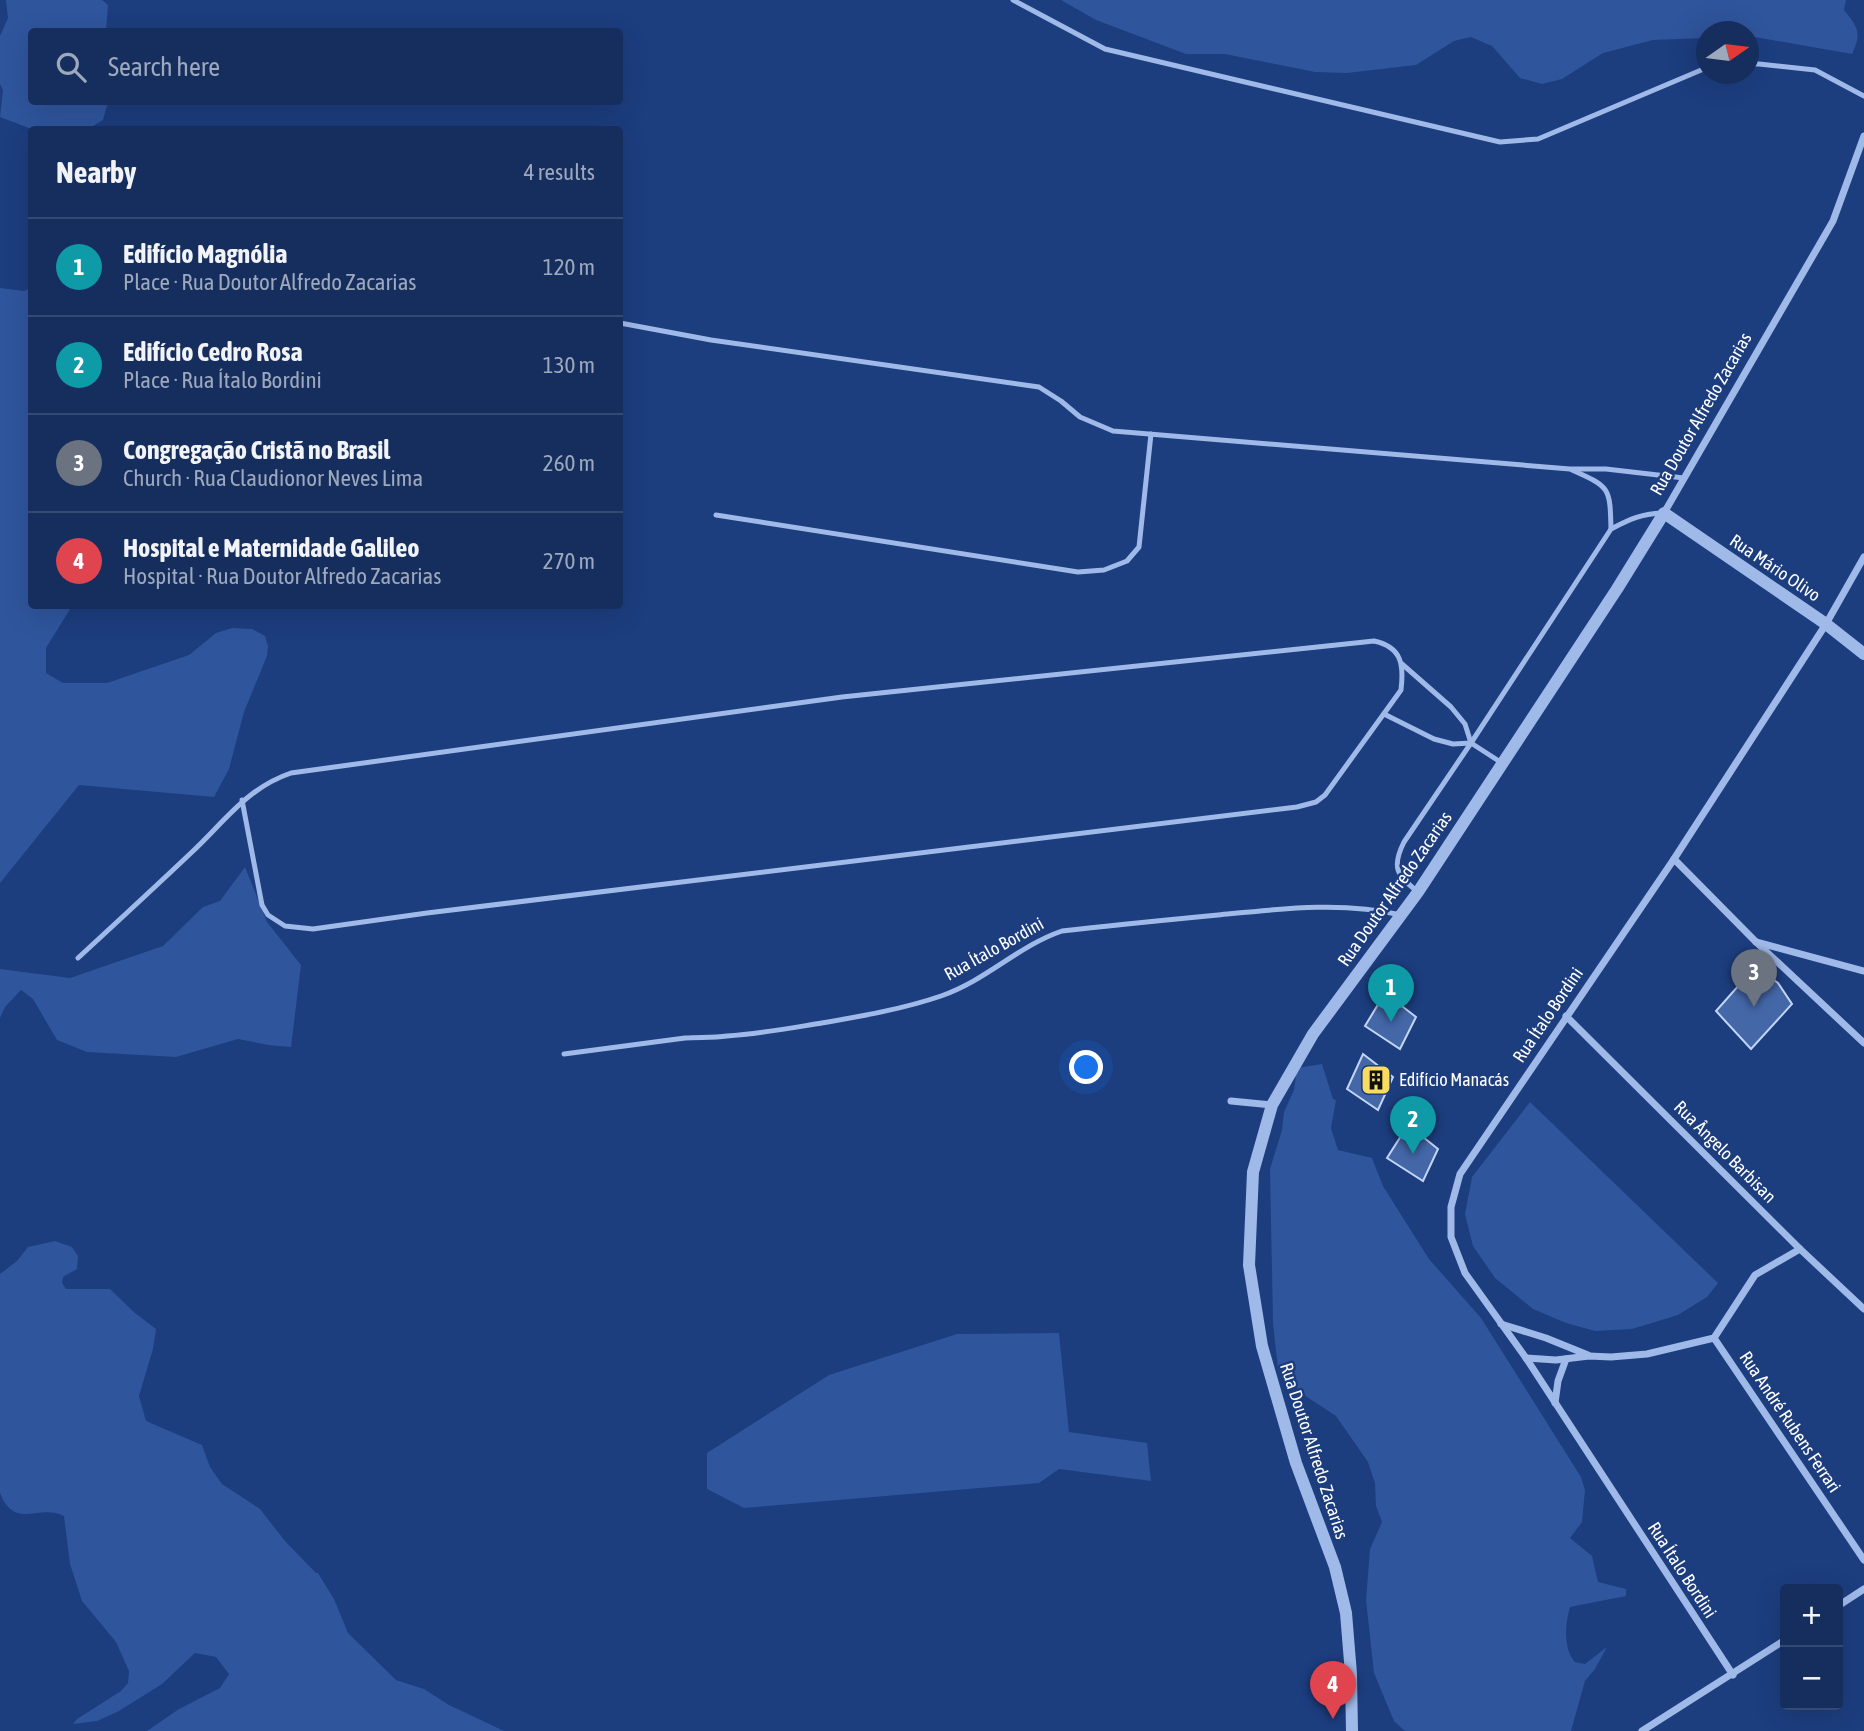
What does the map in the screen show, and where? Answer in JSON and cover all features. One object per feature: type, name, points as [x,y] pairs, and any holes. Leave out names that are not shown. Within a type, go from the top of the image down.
[{"type":"street","name":"Rua Doutor Alfredo Zacarias","points":[[1352,1731],[1346,1613],[1335,1567],[1296,1463],[1262,1346],[1249,1265],[1252,1172],[1272,1105],[1313,1034],[1418,892],[1664,513],[1833,221],[1864,136]]},
{"type":"street","name":"Rua Mário Olivo","points":[[1664,513],[1826,624],[1864,654]]},
{"type":"street","name":"Rua Ítalo Bordini","points":[[1732,1675],[1525,1358],[1465,1273],[1451,1237],[1451,1207],[1460,1174],[1674,859],[1826,624],[1864,557]]},
{"type":"street","points":[[1674,859],[1756,942],[1864,1044]]},
{"type":"street","points":[[1756,942],[1864,971]]},
{"type":"street","name":"Rua Ângelo Barbisan","points":[[1566,1016],[1864,1309]]},
{"type":"street","points":[[1231,1101],[1272,1105]]},
{"type":"street","points":[[1525,1358],[1556,1360],[1647,1354],[1714,1338],[1755,1275],[1800,1249]]},
{"type":"street","points":[[1501,1324],[1546,1338],[1589,1356]]},
{"type":"street","name":"Rua André Rubens Ferrari","points":[[1714,1338],[1864,1560]]},
{"type":"street","points":[[1555,1404],[1558,1381],[1566,1359]]},
{"type":"street","points":[[1843,1603],[1864,1588]]},
{"type":"street","points":[[1642,1731],[1780,1643]]},
{"type":"lane","points":[[1013,0],[1105,49],[1500,142],[1538,139],[1696,72]]},
{"type":"lane","points":[[1759,65],[1815,70],[1864,96]]},
{"type":"lane","points":[[623,324],[711,340],[1039,387],[1080,417],[1113,431],[1570,469],[1606,469],[1684,478]]},
{"type":"lane","points":[[716,514],[1078,572],[1104,570],[1127,561],[1139,547],[1151,434]]},
{"type":"lane","points":[[1570,469],[1604,486],[1611,506],[1611,529]]},
{"type":"lane","points":[[1418,892],[1398,873],[1398,853],[1404,842],[1611,529],[1646,514],[1664,513]]},
{"type":"lane","points":[[78,958],[206,839],[242,800],[274,779],[291,773],[842,697],[1374,641],[1395,649],[1402,664],[1401,690],[1325,795],[1316,802],[1297,807],[441,911],[313,929],[285,926],[268,915],[262,905],[242,800]]},
{"type":"lane","points":[[1402,664],[1451,707],[1465,723],[1471,743]]},
{"type":"lane","points":[[1384,714],[1434,739],[1452,744],[1471,743],[1502,763]]},
{"type":"lane","name":"Rua Ítalo Bordini","points":[[564,1054],[688,1038],[727,1037],[867,1015],[962,988],[1046,936],[1062,930],[1274,910],[1349,908],[1373,909],[1401,915]]},
{"type":"shaded area","points":[[6,0],[102,0],[108,5],[106,28],[28,28],[28,105],[107,105],[103,120],[93,126],[28,128],[0,117],[3,90],[0,84],[0,36],[8,18]]},
{"type":"shaded area","points":[[1061,0],[1846,0],[1844,10],[1858,35],[1852,54],[1759,38],[1759,21],[1696,21],[1696,38],[1653,40],[1603,53],[1562,79],[1542,84],[1520,78],[1492,46],[1471,37],[1454,41],[1416,65],[1347,73],[1315,72],[1225,54],[1186,54],[1096,20]]},
{"type":"shaded area","points":[[0,288],[28,289],[28,609],[70,609],[46,648],[46,673],[63,683],[107,683],[189,655],[216,633],[232,628],[252,629],[265,636],[268,646],[267,656],[244,712],[229,769],[214,797],[79,785],[0,883]]},
{"type":"shaded area","points":[[245,867],[267,922],[301,965],[291,1047],[238,1039],[176,1057],[87,1052],[57,1040],[33,999],[21,990],[5,1007],[0,1018],[0,969],[70,978],[163,946],[203,907],[220,901]]},
{"type":"shaded area","points":[[1322,1064],[1333,1099],[1336,1100],[1331,1128],[1338,1150],[1372,1158],[1383,1186],[1429,1259],[1481,1318],[1581,1477],[1585,1490],[1582,1522],[1570,1538],[1592,1556],[1598,1582],[1626,1589],[1626,1596],[1570,1607],[1566,1636],[1568,1650],[1575,1662],[1585,1664],[1607,1647],[1585,1681],[1571,1731],[1405,1731],[1394,1721],[1374,1673],[1366,1600],[1370,1549],[1382,1522],[1376,1506],[1375,1483],[1368,1462],[1336,1416],[1301,1393],[1278,1369],[1273,1323],[1270,1169],[1282,1130],[1284,1112],[1294,1090],[1297,1068]]},
{"type":"shaded area","points":[[1530,1102],[1718,1283],[1707,1297],[1678,1315],[1632,1329],[1595,1331],[1566,1323],[1533,1309],[1495,1278],[1473,1246],[1465,1214],[1472,1177]]},
{"type":"shaded area","points":[[55,1241],[72,1247],[78,1256],[77,1269],[63,1277],[62,1283],[66,1289],[110,1289],[156,1329],[139,1396],[146,1421],[202,1445],[210,1467],[222,1484],[260,1509],[285,1541],[318,1573],[334,1599],[348,1633],[396,1680],[424,1689],[449,1705],[504,1731],[147,1731],[179,1709],[220,1688],[229,1674],[216,1657],[195,1653],[162,1684],[119,1711],[97,1721],[73,1724],[121,1691],[128,1683],[129,1671],[116,1642],[82,1601],[70,1564],[64,1516],[46,1512],[20,1514],[6,1504],[0,1493],[0,1274],[17,1261],[28,1247]]},
{"type":"shaded area","points":[[1059,1333],[1069,1432],[1147,1443],[1151,1481],[1059,1469],[1039,1483],[744,1508],[707,1489],[707,1453],[829,1375],[957,1334]]},
{"type":"building","points":[[1755,967],[1778,983],[1792,1004],[1751,1049],[1716,1011]]},
{"type":"building","points":[[1385,993],[1416,1017],[1400,1049],[1365,1026]]},
{"type":"building","name":"Edifício Manacás","points":[[1363,1054],[1393,1077],[1378,1110],[1347,1089]]},
{"type":"building","points":[[1408,1125],[1438,1149],[1423,1181],[1387,1158]]},
{"type":"place","name":"Congregação Cristã no Brasil","points":[[1754,1007]]},
{"type":"place","name":"Edifício Magnólia","points":[[1391,1022]]},
{"type":"place","name":"Edifício Manacás","points":[[1376,1080]]},
{"type":"place","name":"Edifício Cedro Rosa","points":[[1413,1154]]},
{"type":"place","name":"Hospital e Maternidade Galileo","points":[[1333,1719]]}]
